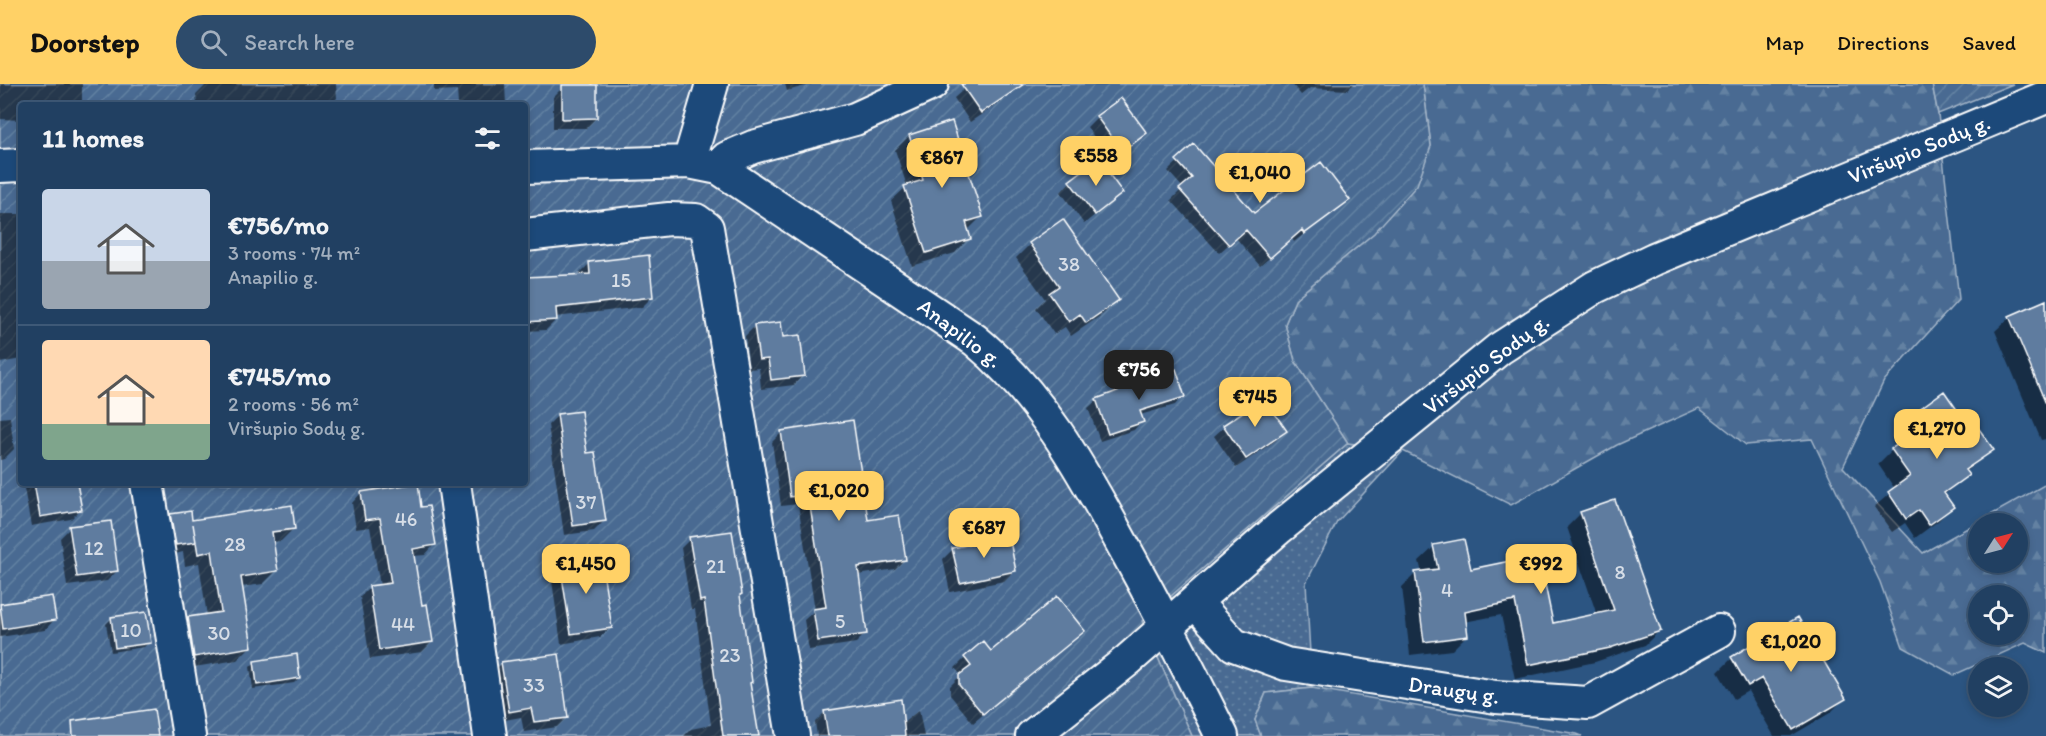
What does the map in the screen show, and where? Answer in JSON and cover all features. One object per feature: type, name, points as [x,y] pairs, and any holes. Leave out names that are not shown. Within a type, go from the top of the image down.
[{"type":"street","points":[[689,162],[712,84]]},
{"type":"street","points":[[719,168],[727,158],[855,119],[932,84]]},
{"type":"street","name":"Viršupio Sodų g.","points":[[1032,736],[1128,660],[1278,528],[1499,349],[1595,287],[1654,259],[2046,97]]},
{"type":"street","name":"Anapilio g.","points":[[528,168],[689,162],[719,168],[975,340],[1001,361],[1041,410],[1105,511],[1168,626],[1222,736]]},
{"type":"street","points":[[0,166],[18,165]]},
{"type":"street","points":[[528,235],[669,219],[696,220],[707,228],[793,736]]},
{"type":"street","points":[[147,486],[189,736]]},
{"type":"street","points":[[454,486],[490,736]]},
{"type":"street","name":"Draugų g.","points":[[1195,602],[1234,645],[1286,664],[1496,697],[1588,703],[1719,631]]},
{"type":"green space","points":[[0,84],[1423,84],[1431,146],[1417,185],[1374,233],[1296,298],[1285,324],[1295,361],[1348,443],[1142,621],[1192,736],[0,736]]},
{"type":"green space","points":[[1423,84],[1932,84],[1938,114],[1959,299],[1884,381],[1843,467],[1923,553],[1968,528],[1968,573],[2028,573],[2028,513],[1994,513],[2046,484],[2046,653],[2028,644],[2028,585],[1968,585],[1968,645],[2021,645],[1994,657],[1968,657],[1968,669],[1954,675],[1903,647],[1880,582],[1812,439],[1746,445],[1699,408],[1617,445],[1511,505],[1403,451],[1348,443],[1295,361],[1285,324],[1296,298],[1374,233],[1431,146]]},
{"type":"green space","points":[[1932,84],[2013,84],[1938,114]]},
{"type":"green space","points":[[1348,443],[1403,451],[1337,522],[1306,583],[1312,688],[1266,693],[1255,720],[1261,736],[1192,736],[1142,621]]},
{"type":"green space","points":[[1312,688],[1582,736],[1261,736],[1255,720],[1266,693]]},
{"type":"building","points":[[961,84],[1024,84],[981,113]]},
{"type":"building","points":[[562,85],[597,85],[597,118],[562,119]]},
{"type":"building","points":[[1121,98],[1147,133],[1122,152],[1096,116]]},
{"type":"building","points":[[952,121],[983,217],[966,222],[971,239],[926,253],[904,186],[923,180],[909,135]]},
{"type":"building","points":[[1194,144],[1254,213],[1321,162],[1350,200],[1304,234],[1302,230],[1270,258],[1246,230],[1229,245],[1179,189],[1192,178],[1176,160]]},
{"type":"building","points":[[1098,159],[1123,193],[1095,215],[1069,181]]},
{"type":"building","points":[[1063,219],[1119,300],[1086,323],[1080,314],[1069,322],[1049,293],[1059,286],[1029,243]]},
{"type":"building","points":[[649,255],[653,297],[556,308],[557,320],[528,322],[528,277],[590,274],[589,262]]},
{"type":"building","points":[[2046,300],[2046,404],[2009,316]]},
{"type":"building","points":[[781,322],[783,337],[800,335],[805,376],[771,380],[768,359],[759,360],[754,325]]},
{"type":"building","points":[[1176,369],[1185,397],[1140,411],[1144,422],[1108,434],[1096,399]]},
{"type":"building","points":[[1944,391],[1971,430],[1977,426],[1994,450],[1965,470],[1969,475],[1944,493],[1954,507],[1929,525],[1919,510],[1906,519],[1888,492],[1910,476],[1891,449],[1927,424],[1918,410]]},
{"type":"building","points":[[1264,398],[1287,431],[1246,459],[1223,425]]},
{"type":"building","points":[[581,411],[587,453],[595,452],[606,521],[573,526],[557,414]]},
{"type":"building","points":[[853,420],[868,520],[899,515],[906,560],[858,567],[867,634],[818,641],[813,609],[826,607],[808,494],[790,497],[781,431]]},
{"type":"building","points":[[35,486],[78,486],[82,510],[40,517]]},
{"type":"building","points":[[399,486],[418,486],[421,507],[429,506],[436,545],[413,549],[422,605],[427,604],[433,642],[379,650],[369,586],[391,583],[380,518],[365,520],[361,492]]},
{"type":"building","points":[[1615,500],[1661,631],[1610,648],[1528,665],[1515,601],[1465,612],[1468,636],[1424,642],[1415,572],[1438,569],[1433,545],[1464,539],[1471,569],[1539,555],[1553,623],[1614,610],[1580,512]]},
{"type":"building","points":[[292,505],[295,529],[272,532],[278,571],[241,577],[252,647],[194,657],[188,617],[221,612],[212,551],[198,554],[196,542],[176,545],[170,514],[191,511],[192,520]]},
{"type":"building","points":[[111,521],[118,571],[77,577],[69,526]]},
{"type":"building","points":[[732,531],[742,594],[740,595],[752,682],[750,683],[759,736],[723,736],[704,600],[700,601],[689,537]]},
{"type":"building","points":[[1009,536],[1016,571],[960,583],[952,548]]},
{"type":"building","points":[[600,553],[612,628],[571,634],[561,570],[573,569],[571,557]]},
{"type":"building","points":[[52,596],[56,620],[3,629],[0,604]]},
{"type":"building","points":[[1057,596],[1085,631],[983,714],[959,685],[959,675],[971,666],[964,657],[983,641],[991,651]]},
{"type":"building","points":[[146,612],[151,643],[115,648],[111,617]]},
{"type":"building","points":[[1798,617],[1846,699],[1793,730],[1762,678],[1748,686],[1731,657]]},
{"type":"building","points":[[297,654],[300,678],[257,685],[254,661]]},
{"type":"building","points":[[559,654],[568,718],[534,722],[531,708],[509,712],[501,662]]},
{"type":"building","points":[[901,699],[905,736],[828,736],[824,711]]},
{"type":"building","points":[[154,709],[158,736],[73,736],[72,721]]}]
